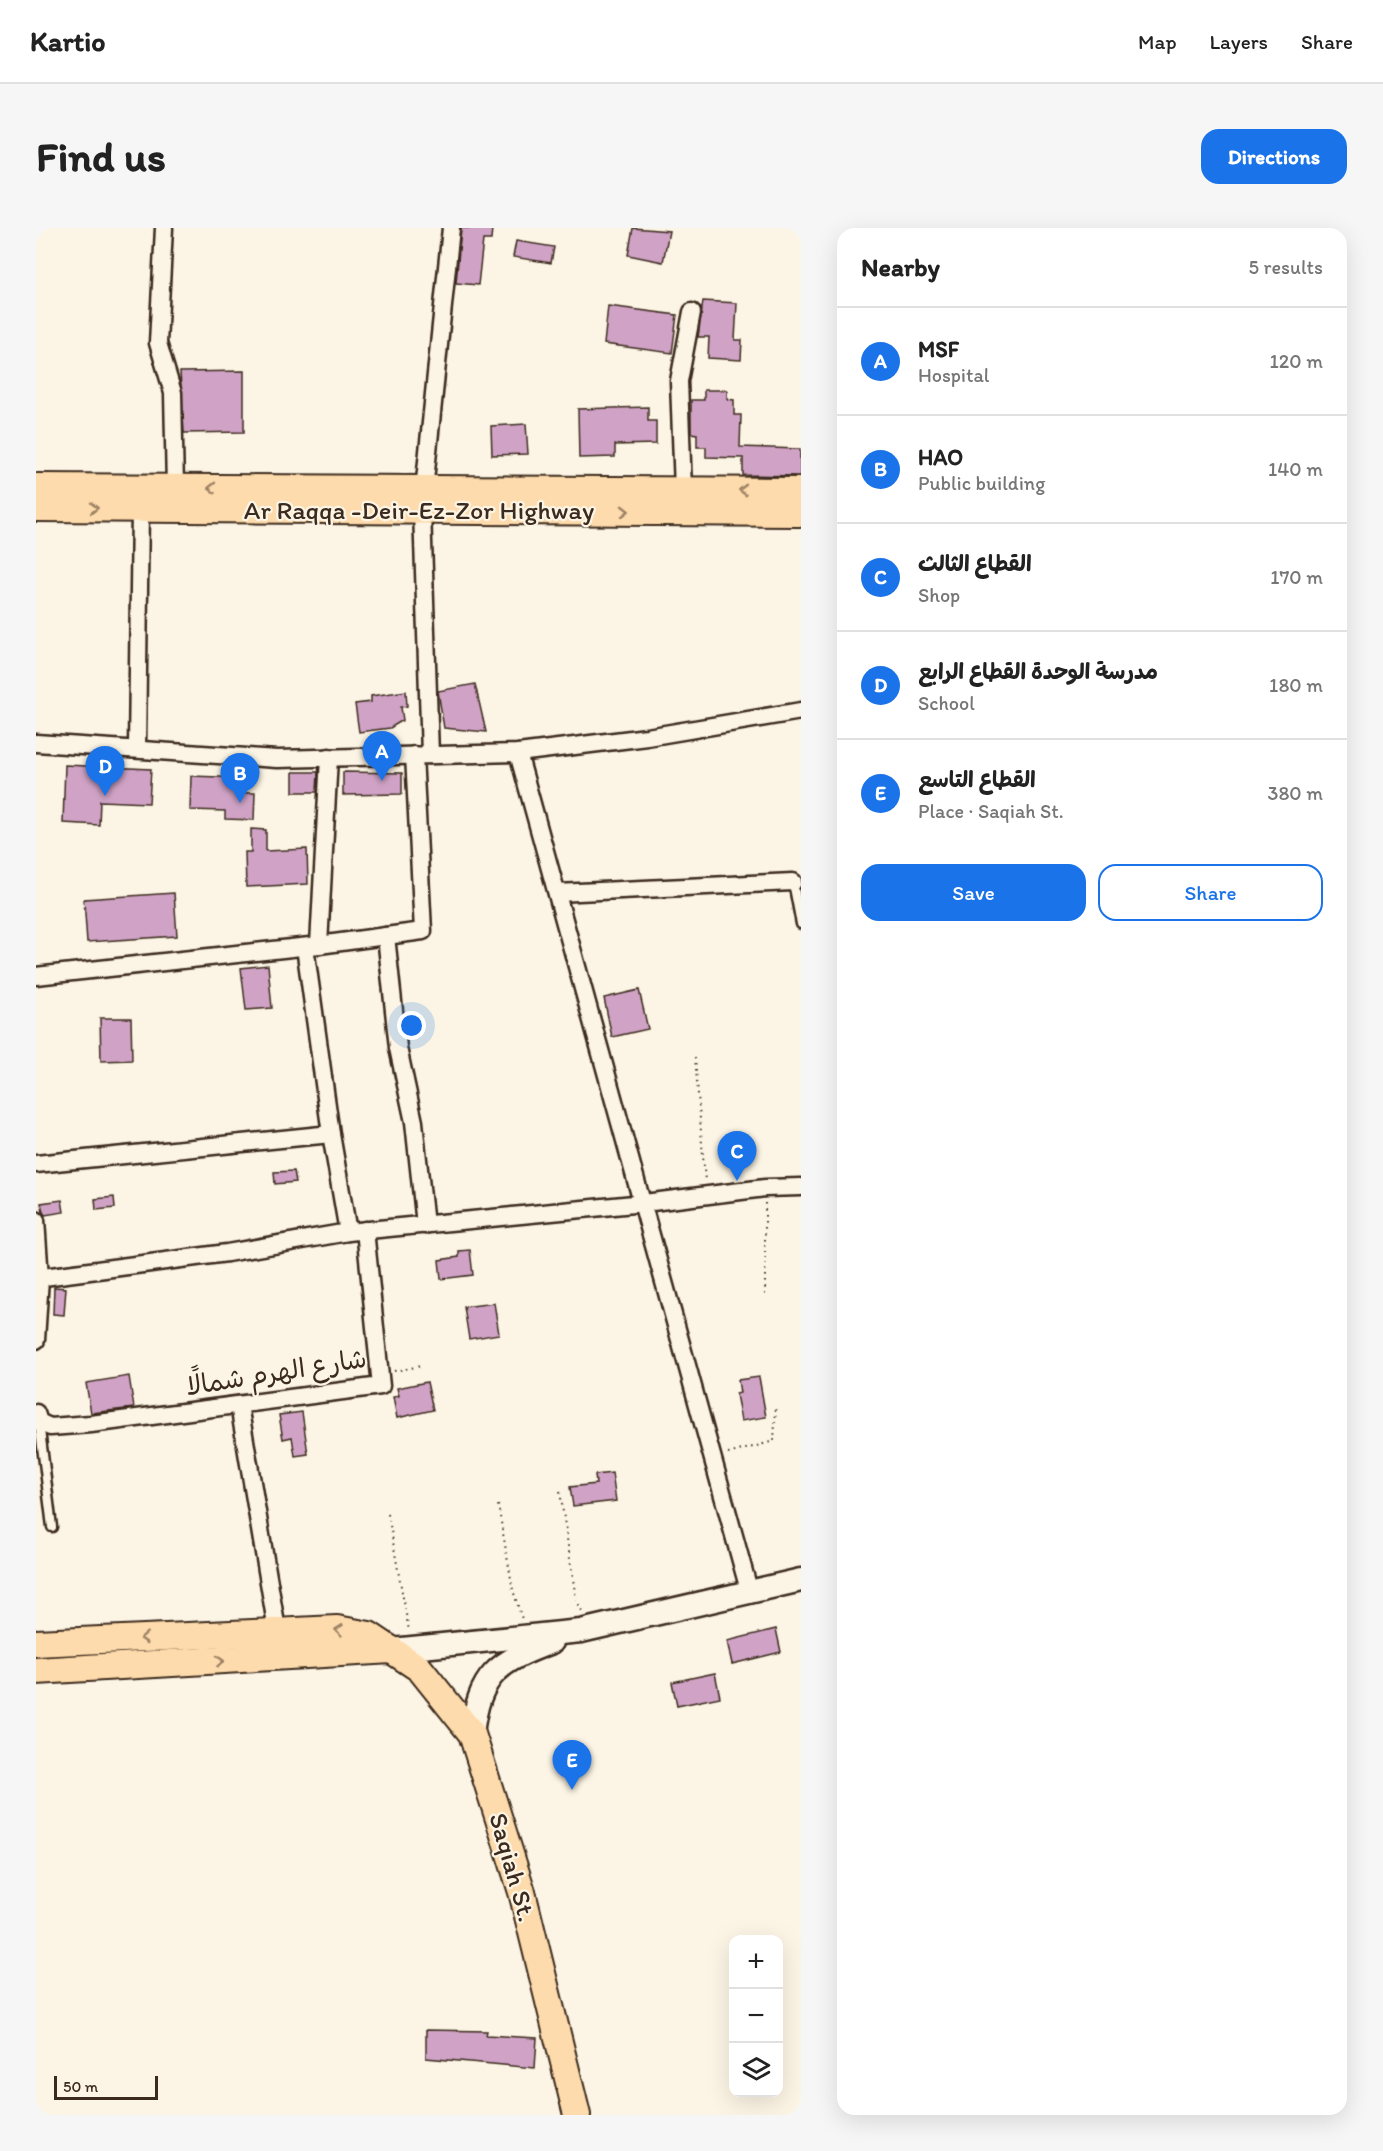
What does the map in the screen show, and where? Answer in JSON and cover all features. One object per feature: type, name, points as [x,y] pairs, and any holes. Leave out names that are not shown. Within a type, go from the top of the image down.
[{"type":"main road","name":"Ar Raqqa -Deir-Ez-Zor Highway","points":[[36,487],[175,488],[424,500],[801,513]]},
{"type":"main road","name":"Ar Raqqa -Deir-Ez-Zor Highway","points":[[36,508],[140,508],[683,490],[801,490]]},
{"type":"main road","points":[[472,1734],[476,1704],[484,1685],[497,1670],[523,1653],[586,1630],[749,1590],[801,1580]]},
{"type":"main road","name":"Saqiah St.","points":[[36,1643],[337,1629],[369,1635],[403,1649],[472,1734],[522,1892],[577,2115]]},
{"type":"main road","points":[[36,1671],[403,1649],[586,1630]]},
{"type":"street","points":[[164,228],[158,343],[173,393],[175,488]]},
{"type":"street","points":[[36,976],[312,946],[423,931],[424,500],[451,228]]},
{"type":"street","points":[[683,490],[679,381],[692,312]]},
{"type":"street","points":[[137,749],[140,508]]},
{"type":"street","points":[[36,743],[277,759],[518,753],[647,737],[801,711]]},
{"type":"street","points":[[518,753],[645,1203],[749,1590]]},
{"type":"street","points":[[329,757],[312,946],[331,1134],[348,1232]]},
{"type":"street","points":[[557,893],[793,882]]},
{"type":"street","points":[[386,936],[398,1048],[414,1122],[425,1225]]},
{"type":"street","points":[[36,1164],[331,1134]]},
{"type":"street","points":[[38,1278],[226,1253],[348,1232],[645,1203],[765,1188],[801,1187]]},
{"type":"street","points":[[36,1220],[38,1278],[36,1340]]},
{"type":"street","name":"شارع الهرم شمالًا","points":[[37,1418],[50,1427],[91,1424],[381,1386],[365,1230]]},
{"type":"street","points":[[239,1405],[277,1630]]},
{"type":"lane","points":[[793,882],[801,924]]},
{"type":"lane","points":[[37,1418],[52,1527]]},
{"type":"path","points":[[694,1057],[706,1196]]},
{"type":"path","points":[[765,1188],[765,1295]]},
{"type":"path","points":[[380,1373],[422,1366]]},
{"type":"path","points":[[713,1458],[774,1441],[776,1405]]},
{"type":"path","points":[[560,1492],[576,1599],[586,1630]]},
{"type":"path","points":[[498,1506],[513,1590],[528,1636]]},
{"type":"path","points":[[388,1514],[405,1618],[403,1649]]},
{"type":"building","points":[[461,228],[492,228],[491,240],[483,240],[478,285],[456,283]]},
{"type":"building","points":[[633,228],[669,231],[663,262],[628,255]]},
{"type":"building","points":[[516,241],[554,247],[551,263],[513,257]]},
{"type":"building","points":[[703,301],[737,303],[735,340],[742,340],[741,360],[708,358],[709,337],[698,337]]},
{"type":"building","points":[[608,306],[677,315],[672,353],[604,344]]},
{"type":"building","points":[[244,371],[244,432],[184,433],[180,372]]},
{"type":"building","points":[[704,390],[727,390],[727,399],[734,400],[734,415],[741,415],[740,447],[800,449],[800,476],[743,475],[743,458],[706,457],[706,447],[697,447],[697,434],[691,433],[691,400],[704,400]]},
{"type":"building","points":[[648,407],[648,421],[656,421],[656,444],[615,445],[615,457],[579,458],[578,409]]},
{"type":"building","points":[[526,424],[528,454],[492,455],[491,426]]},
{"type":"building","points":[[475,684],[486,732],[444,728],[438,691]]},
{"type":"building","points":[[406,691],[407,706],[401,707],[403,720],[390,728],[359,732],[355,704],[371,702],[371,696]]},
{"type":"building","points":[[65,765],[151,769],[149,803],[100,801],[99,825],[63,823]]},
{"type":"building","points":[[293,772],[318,772],[317,792],[293,792]]},
{"type":"building","points":[[343,772],[402,773],[402,794],[343,795]]},
{"type":"building","points":[[191,776],[246,778],[245,793],[255,793],[254,820],[225,819],[225,811],[190,810]]},
{"type":"building","points":[[251,829],[266,830],[266,851],[307,849],[308,884],[246,887],[245,852],[251,852]]},
{"type":"building","points":[[174,893],[177,936],[87,942],[84,899]]},
{"type":"building","points":[[268,965],[272,1008],[246,1010],[241,968]]},
{"type":"building","points":[[639,990],[648,1029],[612,1037],[604,998]]},
{"type":"building","points":[[100,1018],[131,1018],[132,1060],[101,1061]]},
{"type":"building","points":[[294,1171],[296,1182],[275,1184],[274,1172]]},
{"type":"building","points":[[114,1197],[115,1208],[96,1210],[95,1199]]},
{"type":"building","points":[[62,1200],[64,1212],[45,1215],[41,1203]]},
{"type":"building","points":[[470,1250],[473,1275],[441,1279],[439,1260],[459,1257],[459,1251]]},
{"type":"building","points":[[54,1287],[66,1288],[64,1315],[53,1314]]},
{"type":"building","points":[[494,1303],[499,1334],[469,1339],[464,1307]]},
{"type":"building","points":[[129,1376],[134,1408],[91,1413],[86,1383]]},
{"type":"building","points":[[759,1377],[766,1417],[741,1421],[736,1394],[740,1393],[738,1380]]},
{"type":"building","points":[[427,1382],[433,1410],[397,1418],[393,1397],[399,1396],[397,1388]]},
{"type":"building","points":[[302,1412],[308,1454],[295,1456],[292,1437],[283,1439],[279,1415]]},
{"type":"building","points":[[612,1473],[616,1501],[573,1506],[570,1487],[596,1484],[595,1475]]},
{"type":"building","points":[[776,1629],[781,1652],[732,1664],[727,1641]]},
{"type":"building","points":[[715,1673],[720,1697],[677,1706],[672,1682]]},
{"type":"building","points":[[426,2030],[487,2031],[486,2035],[537,2038],[535,2068],[426,2058]]},
{"type":"place","name":"MSF","points":[[382,781]]},
{"type":"place","name":"مدرسة الوحدة القطاع الرابع","points":[[105,796]]},
{"type":"place","name":"HAO","points":[[240,803]]},
{"type":"place","name":"القطاع الثالث","points":[[737,1181]]},
{"type":"place","name":"القطاع التاسع","points":[[572,1790]]}]
